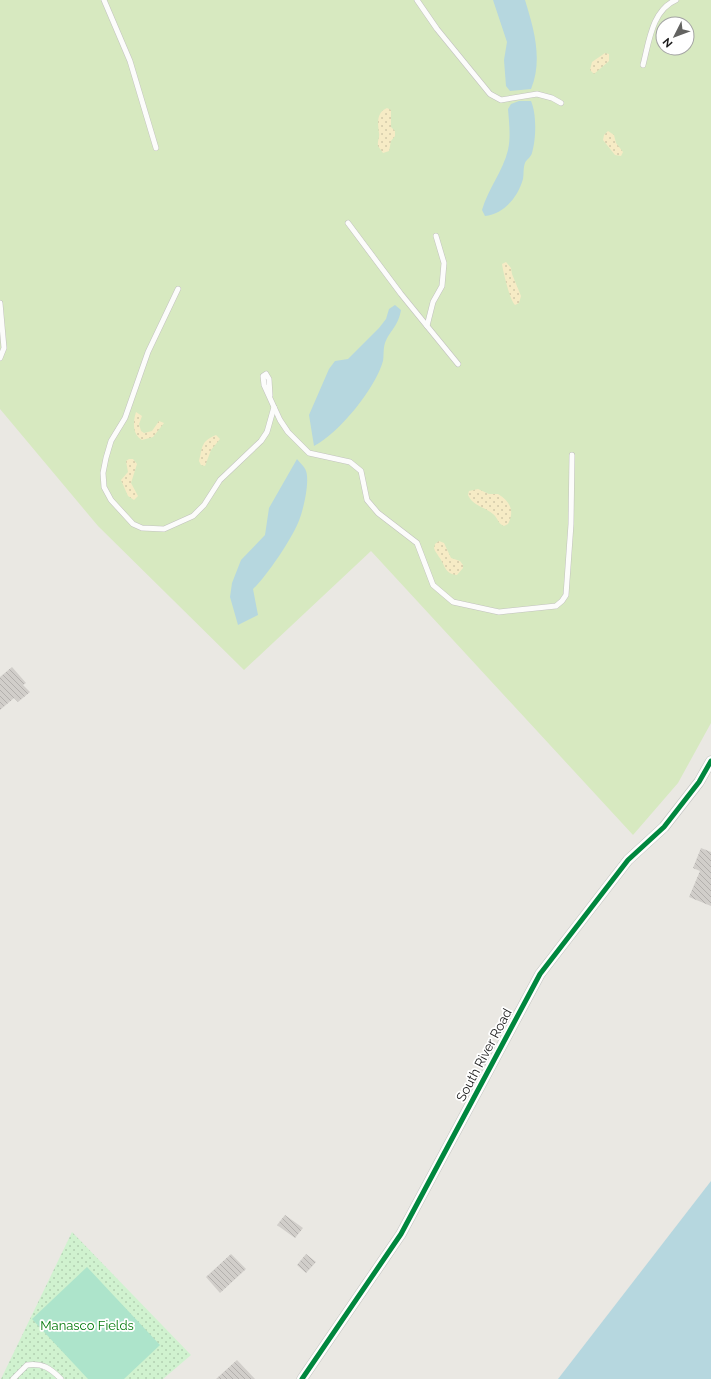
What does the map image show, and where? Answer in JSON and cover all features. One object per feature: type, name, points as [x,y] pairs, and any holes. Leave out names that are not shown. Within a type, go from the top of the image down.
[{"type":"street","name":"South River Road","points":[[302,1379],[401,1234],[540,974],[628,860],[664,827],[698,782],[711,761]]},
{"type":"lane","points":[[104,0],[130,61],[156,148]]},
{"type":"lane","points":[[417,0],[437,29],[490,94],[501,100],[537,94],[552,98],[561,103]]},
{"type":"lane","points":[[643,65],[657,16],[667,4],[676,0]]},
{"type":"lane","points":[[348,223],[401,294],[458,364]]},
{"type":"lane","points":[[427,326],[432,302],[442,286],[444,263],[436,236]]},
{"type":"lane","points":[[178,289],[148,352],[125,418],[111,441],[103,473],[104,487],[111,500],[133,524],[142,528],[164,529],[192,516],[204,504],[220,480],[261,441],[268,432],[274,407]]},
{"type":"lane","points":[[0,304],[4,348],[0,358]]},
{"type":"lane","points":[[270,396],[280,420],[288,432],[309,453],[350,462],[361,471],[367,500],[378,513],[416,544],[433,585],[453,602],[499,612],[556,606],[562,601],[566,594],[571,524],[572,455]]},
{"type":"lane","points":[[13,1379],[27,1365],[39,1364],[55,1372],[61,1379]]},
{"type":"green space","points":[[0,0],[711,0],[711,723],[678,783],[633,835],[371,551],[244,670],[98,526],[0,409]]},
{"type":"green space","name":"Manasco Fields","points":[[72,1232],[191,1355],[163,1379],[1,1379]]},
{"type":"green space","points":[[87,1267],[160,1345],[124,1379],[88,1379],[32,1319]]},
{"type":"sand","points":[[605,53],[609,54],[609,61],[594,74],[590,70],[592,62]]},
{"type":"sand","points":[[387,108],[391,110],[391,127],[395,131],[395,136],[391,141],[389,151],[383,153],[378,146],[378,122],[379,115]]},
{"type":"sand","points":[[608,131],[614,135],[616,143],[623,152],[621,156],[615,155],[603,140],[604,135]]},
{"type":"sand","points":[[506,262],[511,268],[521,296],[519,303],[515,305],[505,279],[502,264]]},
{"type":"sand","points":[[136,412],[142,416],[139,424],[141,431],[144,433],[152,431],[159,421],[164,423],[153,437],[142,440],[136,434],[134,420]]},
{"type":"sand","points":[[216,435],[220,439],[211,450],[205,466],[201,465],[199,461],[203,445],[207,440]]},
{"type":"sand","points":[[133,459],[137,464],[131,483],[138,496],[134,500],[128,496],[121,480],[128,472],[126,461]]},
{"type":"sand","points":[[478,489],[489,494],[498,494],[506,500],[511,511],[508,524],[504,526],[502,525],[493,514],[470,499],[468,495],[469,491]]},
{"type":"sand","points":[[439,541],[444,543],[451,558],[460,561],[463,565],[463,568],[457,575],[447,571],[435,551],[435,544]]},
{"type":"water","points":[[493,0],[525,0],[534,33],[537,56],[535,78],[531,89],[510,91],[506,86],[504,60],[507,42]]},
{"type":"water","points":[[519,101],[531,101],[533,107],[535,127],[532,153],[525,163],[521,186],[514,198],[509,204],[498,212],[485,216],[482,210],[503,165],[508,150],[510,135],[508,109],[511,104]]},
{"type":"water","points":[[395,305],[401,310],[400,316],[385,343],[383,361],[379,372],[364,397],[345,421],[324,440],[314,446],[309,415],[329,369],[335,361],[348,359],[379,328],[386,319],[389,309]]},
{"type":"water","points":[[297,459],[305,468],[307,476],[304,505],[300,518],[295,530],[278,558],[253,589],[258,615],[238,625],[230,597],[232,583],[241,560],[265,535],[269,508]]},
{"type":"water","points":[[711,1181],[711,1379],[558,1379]]},
{"type":"building","points":[[12,667],[26,683],[23,685],[30,692],[18,702],[14,698],[0,710],[0,677]]},
{"type":"building","points":[[701,848],[711,852],[711,906],[689,897],[700,871],[693,868]]},
{"type":"building","points":[[285,1215],[303,1228],[295,1238],[277,1225]]},
{"type":"building","points":[[231,1254],[246,1269],[220,1293],[206,1277]]},
{"type":"building","points":[[306,1254],[316,1262],[306,1273],[297,1265]]},
{"type":"building","points":[[237,1360],[255,1379],[216,1379]]},
{"type":"cycle path","points":[[302,1379],[401,1234],[540,974],[628,860],[664,827],[699,782],[711,761]]}]
